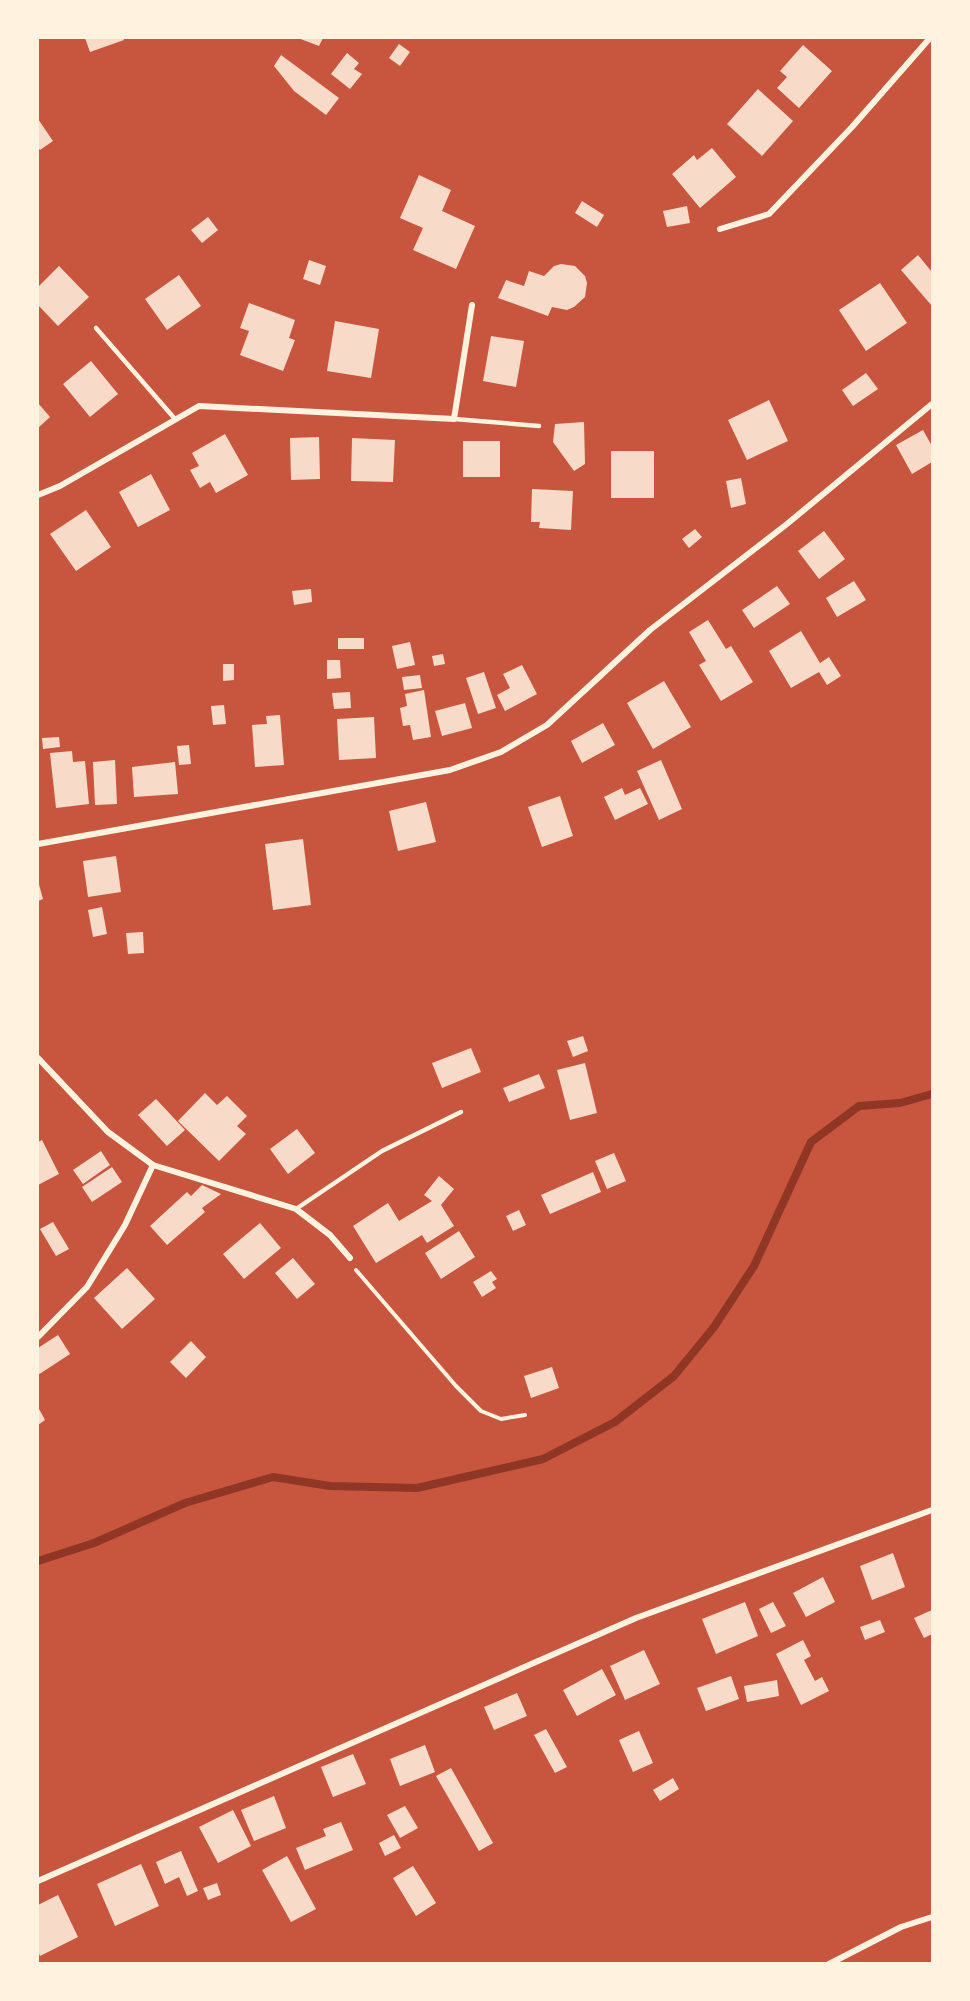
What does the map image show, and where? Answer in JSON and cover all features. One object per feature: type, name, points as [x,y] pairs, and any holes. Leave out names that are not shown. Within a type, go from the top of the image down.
[{"type":"street","points":[[720,229],[769,214],[852,128],[930,38]]},
{"type":"street","points":[[38,495],[60,486],[199,406],[454,419],[472,305]]},
{"type":"street","points":[[38,844],[450,770],[501,752],[547,725],[650,630],[787,524],[933,404]]},
{"type":"street","points":[[38,1058],[108,1132],[153,1165],[296,1209],[330,1235],[350,1258]]},
{"type":"street","points":[[38,1337],[87,1287],[124,1224],[153,1165]]},
{"type":"street","points":[[38,1881],[636,1618],[933,1510]]},
{"type":"street","points":[[829,1964],[901,1927],[933,1917]]},
{"type":"lane","points":[[96,328],[175,419]]},
{"type":"lane","points":[[454,419],[539,426]]},
{"type":"lane","points":[[296,1209],[382,1151],[461,1112]]},
{"type":"path","points":[[350,1258],[359,1275],[380,1300],[456,1386],[482,1411],[501,1419],[525,1415]]},
{"type":"building","points":[[85,38],[123,38],[124,40],[90,52]]},
{"type":"building","points":[[298,38],[323,38],[319,46]]},
{"type":"building","points":[[399,44],[410,52],[400,66],[389,58]]},
{"type":"building","points":[[803,45],[832,71],[799,108],[777,88],[787,77],[780,71]]},
{"type":"building","points":[[347,53],[359,63],[354,69],[362,74],[350,89],[331,74]]},
{"type":"building","points":[[281,55],[339,98],[326,115],[294,91],[274,66]]},
{"type":"building","points":[[758,89],[793,121],[762,156],[727,124]]},
{"type":"building","points":[[38,119],[53,141],[40,150],[38,147]]},
{"type":"building","points":[[712,148],[736,177],[700,208],[672,174],[694,155],[697,160]]},
{"type":"building","points":[[419,175],[451,190],[442,211],[475,226],[456,269],[413,250],[423,228],[400,218]]},
{"type":"building","points":[[582,201],[604,215],[597,227],[575,213]]},
{"type":"building","points":[[687,206],[690,223],[667,227],[663,211]]},
{"type":"building","points":[[208,217],[218,230],[202,243],[191,230]]},
{"type":"building","points":[[918,255],[932,272],[932,306],[901,270]]},
{"type":"building","points":[[309,260],[326,266],[320,285],[303,279]]},
{"type":"building","points":[[561,264],[575,266],[585,276],[587,283],[585,297],[574,307],[567,310],[552,307],[548,316],[498,298],[506,280],[524,286],[529,271],[544,276],[554,266]]},
{"type":"building","points":[[59,266],[89,297],[58,326],[38,305],[38,287]]},
{"type":"building","points":[[179,275],[201,306],[167,330],[145,299]]},
{"type":"building","points":[[880,283],[907,323],[866,351],[839,310]]},
{"type":"building","points":[[249,303],[295,320],[289,338],[295,340],[283,371],[240,355],[249,331],[240,328]]},
{"type":"building","points":[[335,321],[379,329],[371,378],[327,371]]},
{"type":"building","points":[[491,336],[524,341],[516,387],[483,381]]},
{"type":"building","points":[[91,361],[118,394],[90,417],[63,384]]},
{"type":"building","points":[[866,373],[878,389],[853,406],[842,390]]},
{"type":"building","points":[[769,400],[788,441],[747,460],[728,420]]},
{"type":"building","points":[[38,403],[50,417],[38,428]]},
{"type":"building","points":[[584,422],[585,464],[574,471],[553,442],[555,424]]},
{"type":"building","points":[[923,430],[932,446],[932,462],[912,474],[896,445]]},
{"type":"building","points":[[225,434],[248,475],[216,493],[210,482],[200,488],[190,470],[199,466],[192,453]]},
{"type":"building","points":[[319,437],[320,479],[291,480],[290,438]]},
{"type":"building","points":[[352,438],[395,440],[393,482],[351,481]]},
{"type":"building","points":[[463,441],[500,441],[500,477],[463,477]]},
{"type":"building","points":[[611,451],[654,451],[654,498],[611,498]]},
{"type":"building","points":[[151,474],[170,510],[138,527],[119,492]]},
{"type":"building","points":[[741,478],[746,504],[731,508],[726,481]]},
{"type":"building","points":[[532,489],[573,491],[571,530],[539,528],[540,522],[531,522]]},
{"type":"building","points":[[86,510],[111,547],[76,571],[50,534]]},
{"type":"building","points":[[695,529],[702,537],[689,548],[682,539]]},
{"type":"building","points":[[824,531],[845,559],[819,579],[798,551]]},
{"type":"building","points":[[854,581],[866,600],[837,617],[826,598]]},
{"type":"building","points":[[777,586],[790,604],[754,628],[742,610]]},
{"type":"building","points":[[311,589],[312,602],[294,605],[292,591]]},
{"type":"building","points":[[708,620],[726,649],[731,646],[753,682],[721,701],[699,665],[706,661],[689,632]]},
{"type":"building","points":[[801,631],[820,663],[829,657],[841,676],[827,685],[819,672],[791,688],[769,651]]},
{"type":"building","points":[[338,638],[364,638],[364,649],[338,649]]},
{"type":"building","points":[[410,642],[415,665],[397,669],[392,646]]},
{"type":"building","points":[[443,654],[445,664],[434,666],[432,656]]},
{"type":"building","points":[[327,660],[340,660],[341,678],[327,679]]},
{"type":"building","points":[[223,664],[234,664],[234,680],[223,681]]},
{"type":"building","points":[[522,665],[537,694],[505,711],[497,695],[510,688],[503,674]]},
{"type":"building","points":[[484,672],[496,708],[478,714],[466,678]]},
{"type":"building","points":[[420,675],[422,688],[404,690],[402,677]]},
{"type":"building","points":[[664,681],[691,727],[653,749],[627,703]]},
{"type":"building","points":[[424,690],[431,737],[413,740],[410,725],[403,726],[400,708],[407,706],[405,694]]},
{"type":"building","points":[[350,692],[351,708],[334,709],[332,693]]},
{"type":"building","points":[[465,703],[472,728],[442,736],[435,711]]},
{"type":"building","points":[[224,705],[226,724],[213,725],[211,706]]},
{"type":"building","points":[[280,715],[284,765],[255,767],[252,725],[267,724],[266,716]]},
{"type":"building","points":[[374,717],[376,758],[339,760],[337,719]]},
{"type":"building","points":[[603,723],[615,745],[582,763],[571,741]]},
{"type":"building","points":[[59,737],[60,747],[43,749],[42,738]]},
{"type":"building","points":[[189,745],[191,764],[179,765],[177,746]]},
{"type":"building","points":[[72,751],[73,762],[85,761],[89,804],[56,808],[50,753]]},
{"type":"building","points":[[115,760],[117,804],[95,805],[93,762]]},
{"type":"building","points":[[661,760],[682,809],[659,820],[637,771]]},
{"type":"building","points":[[175,762],[178,794],[134,797],[132,767]]},
{"type":"building","points":[[622,788],[625,795],[640,788],[648,804],[615,820],[604,797]]},
{"type":"building","points":[[560,796],[573,836],[542,847],[528,807]]},
{"type":"building","points":[[426,802],[436,842],[398,851],[389,811]]},
{"type":"building","points":[[303,839],[311,905],[273,910],[265,844]]},
{"type":"building","points":[[116,856],[121,892],[88,897],[83,861]]},
{"type":"building","points":[[38,881],[43,899],[38,901]]},
{"type":"building","points":[[102,907],[107,934],[93,937],[88,910]]},
{"type":"building","points":[[143,932],[144,953],[128,954],[126,933]]},
{"type":"building","points":[[583,1036],[588,1051],[573,1057],[567,1041]]},
{"type":"building","points":[[471,1048],[481,1072],[442,1088],[432,1063]]},
{"type":"building","points":[[585,1063],[597,1113],[570,1120],[557,1070]]},
{"type":"building","points":[[539,1074],[545,1088],[509,1102],[503,1088]]},
{"type":"building","points":[[205,1093],[217,1105],[227,1096],[247,1116],[237,1126],[246,1134],[219,1161],[178,1121]]},
{"type":"building","points":[[156,1099],[185,1130],[167,1146],[138,1115]]},
{"type":"building","points":[[297,1129],[315,1153],[288,1174],[270,1149]]},
{"type":"building","points":[[42,1140],[59,1174],[38,1185],[38,1142]]},
{"type":"building","points":[[101,1151],[110,1165],[83,1184],[73,1170]]},
{"type":"building","points":[[614,1153],[626,1181],[607,1189],[595,1161]]},
{"type":"building","points":[[112,1167],[122,1182],[92,1202],[82,1187]]},
{"type":"building","points":[[593,1172],[601,1192],[550,1214],[541,1195]]},
{"type":"building","points":[[439,1176],[454,1189],[441,1205],[454,1226],[427,1243],[422,1235],[376,1263],[353,1226],[388,1203],[399,1221],[432,1201],[424,1195]]},
{"type":"building","points":[[202,1185],[221,1194],[202,1208],[205,1212],[167,1245],[150,1226],[187,1192],[191,1196]]},
{"type":"building","points":[[519,1210],[526,1225],[513,1231],[506,1216]]},
{"type":"building","points":[[53,1222],[69,1249],[56,1256],[40,1229]]},
{"type":"building","points":[[260,1223],[281,1248],[244,1279],[223,1254]]},
{"type":"building","points":[[459,1231],[475,1257],[441,1279],[425,1253]]},
{"type":"building","points":[[293,1258],[315,1284],[297,1299],[275,1273]]},
{"type":"building","points":[[127,1268],[155,1299],[122,1329],[94,1298]]},
{"type":"building","points":[[491,1271],[497,1279],[492,1282],[496,1288],[482,1297],[473,1282]]},
{"type":"building","points":[[58,1335],[70,1354],[38,1375],[38,1348]]},
{"type":"building","points":[[191,1341],[206,1357],[186,1378],[170,1362]]},
{"type":"building","points":[[552,1367],[559,1388],[531,1398],[524,1376]]},
{"type":"building","points":[[38,1407],[45,1420],[38,1425]]},
{"type":"building","points":[[893,1553],[905,1587],[872,1600],[860,1566]]},
{"type":"building","points":[[823,1577],[835,1602],[806,1617],[793,1593]]},
{"type":"building","points":[[745,1602],[758,1636],[716,1654],[702,1619]]},
{"type":"building","points":[[773,1602],[786,1626],[771,1633],[759,1609]]},
{"type":"building","points":[[932,1610],[932,1634],[924,1638],[914,1618]]},
{"type":"building","points":[[880,1620],[885,1632],[865,1640],[860,1627]]},
{"type":"building","points":[[803,1640],[811,1656],[804,1660],[815,1681],[822,1677],[829,1691],[801,1705],[776,1654]]},
{"type":"building","points":[[644,1650],[660,1684],[625,1700],[610,1666]]},
{"type":"building","points":[[602,1669],[616,1695],[577,1716],[563,1690]]},
{"type":"building","points":[[731,1676],[739,1699],[706,1711],[697,1688]]},
{"type":"building","points":[[777,1680],[779,1696],[747,1702],[744,1686]]},
{"type":"building","points":[[517,1693],[527,1716],[494,1730],[484,1707]]},
{"type":"building","points":[[546,1729],[567,1767],[555,1773],[534,1735]]},
{"type":"building","points":[[639,1731],[653,1763],[633,1772],[619,1740]]},
{"type":"building","points":[[425,1745],[435,1772],[400,1786],[390,1759]]},
{"type":"building","points":[[353,1754],[366,1784],[333,1797],[321,1767]]},
{"type":"building","points":[[451,1768],[493,1843],[479,1851],[436,1776]]},
{"type":"building","points":[[673,1778],[679,1789],[660,1801],[653,1790]]},
{"type":"building","points":[[274,1796],[286,1828],[254,1841],[241,1810]]},
{"type":"building","points":[[405,1806],[418,1828],[400,1838],[387,1815]]},
{"type":"building","points":[[233,1810],[251,1846],[218,1863],[199,1827]]},
{"type":"building","points":[[341,1822],[353,1850],[305,1870],[296,1848],[326,1836],[323,1829]]},
{"type":"building","points":[[394,1835],[401,1848],[385,1856],[379,1843]]},
{"type":"building","points":[[181,1851],[198,1891],[187,1896],[179,1877],[165,1884],[156,1862]]},
{"type":"building","points":[[287,1856],[316,1909],[291,1922],[262,1870]]},
{"type":"building","points":[[141,1864],[159,1906],[115,1926],[97,1884]]},
{"type":"building","points":[[413,1866],[436,1903],[416,1916],[393,1878]]},
{"type":"building","points":[[217,1883],[221,1895],[208,1900],[203,1888]]},
{"type":"building","points":[[58,1895],[78,1937],[40,1956],[38,1951],[38,1905]]},
{"type":"waterway","points":[[38,1561],[94,1543],[185,1503],[273,1477],[330,1486],[417,1488],[543,1459],[615,1422],[674,1376],[714,1327],[754,1266],[811,1142],[859,1106],[900,1103],[932,1094]]}]
